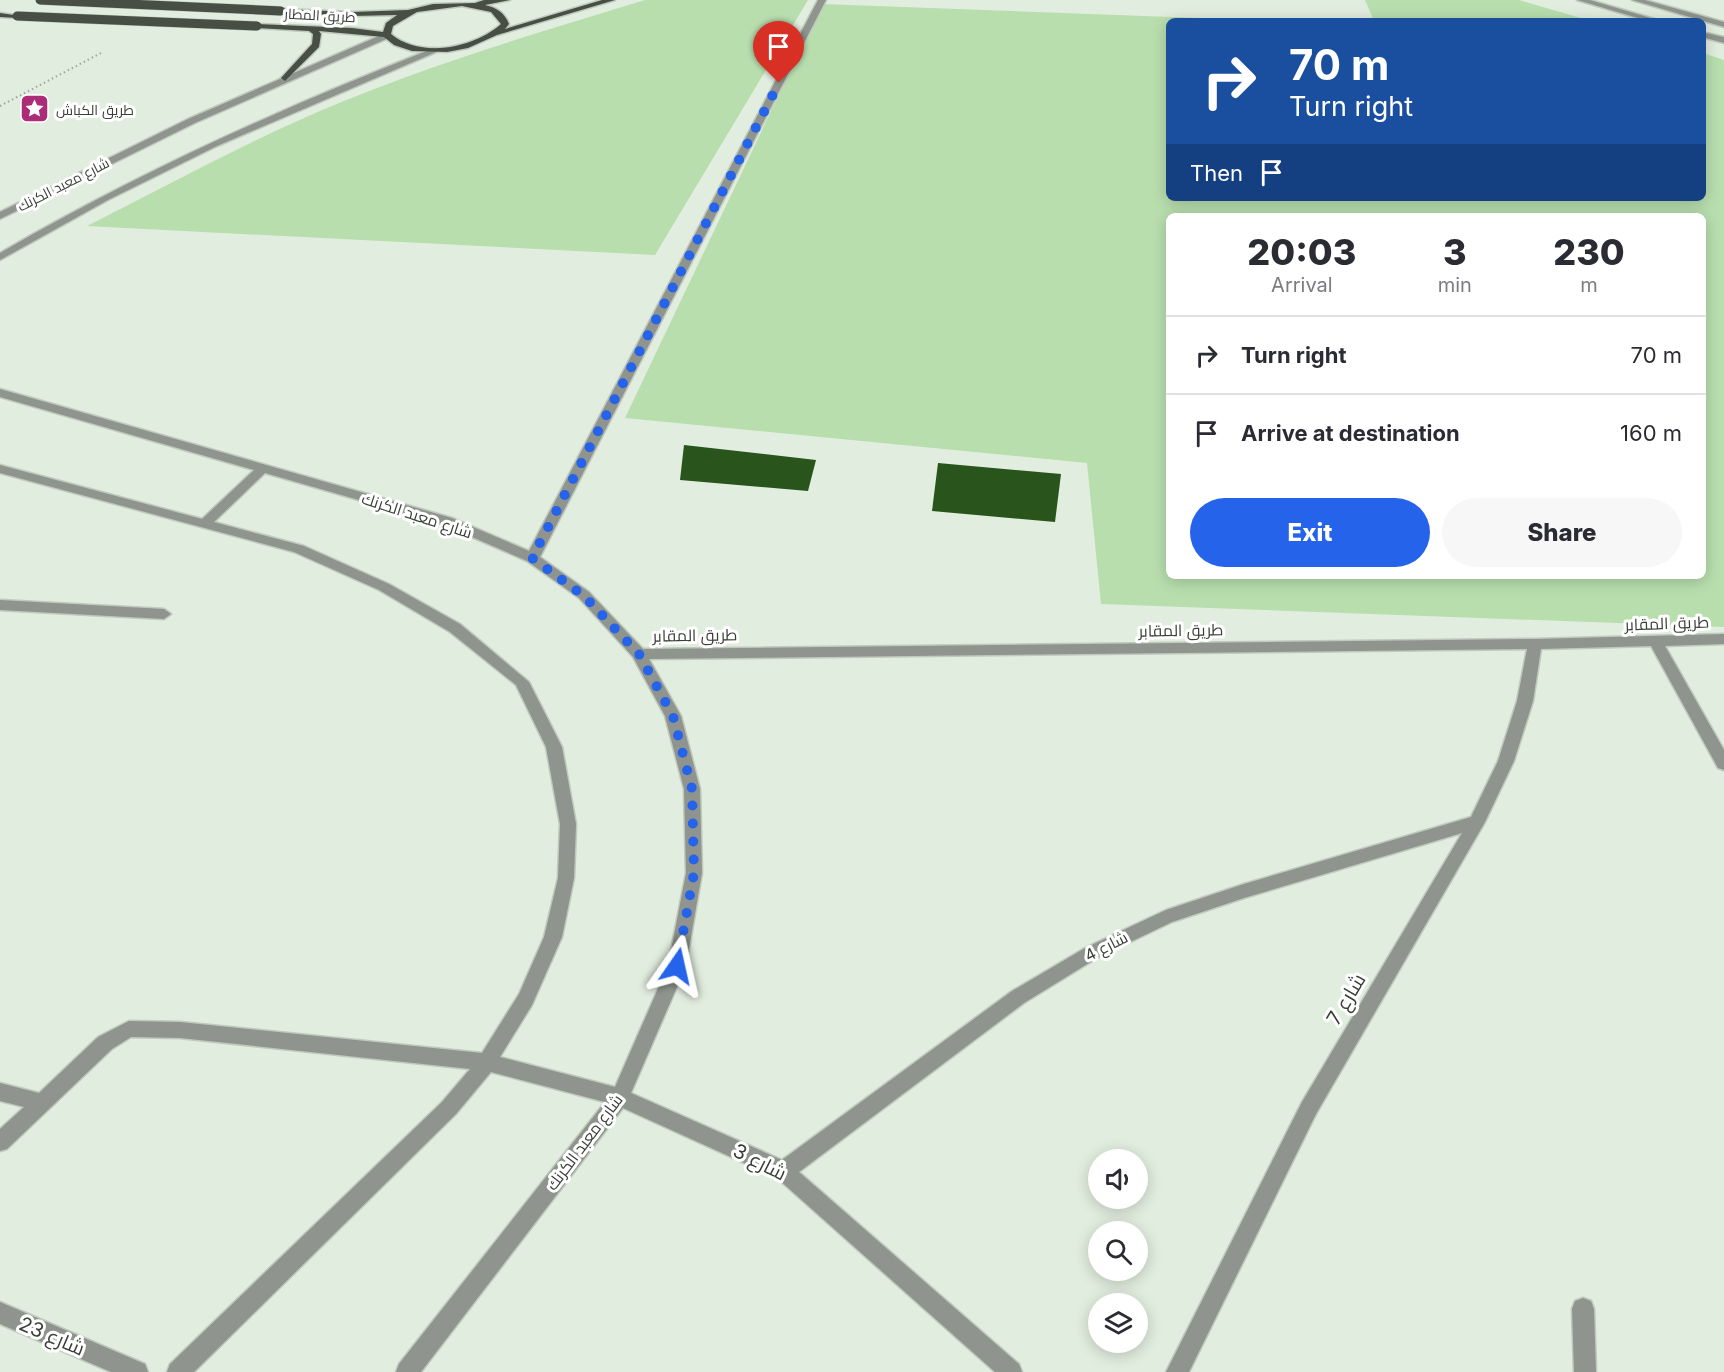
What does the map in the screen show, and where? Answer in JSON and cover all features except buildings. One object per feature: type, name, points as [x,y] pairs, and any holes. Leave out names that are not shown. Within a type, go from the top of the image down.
[{"type":"main road","name":"طريق المطار","points":[[40,0],[352,14],[410,12],[435,6],[462,4]]},
{"type":"main road","points":[[462,4],[506,0]]},
{"type":"main road","points":[[410,12],[389,25],[388,35],[396,43],[407,47],[437,50],[473,45],[499,33],[611,0]]},
{"type":"main road","points":[[462,4],[495,10],[504,17],[505,24],[499,33]]},
{"type":"main road","name":"طريق المطار","points":[[0,15],[311,28],[388,35]]},
{"type":"main road","points":[[285,78],[316,45],[316,34],[311,28]]},
{"type":"street","points":[[532,558],[822,0]]},
{"type":"street","points":[[1581,0],[1646,18]]},
{"type":"street","points":[[1635,0],[1699,18]]},
{"type":"street","points":[[1706,20],[1724,25]]},
{"type":"street","name":"شارع معبد الكرنك","points":[[0,216],[51,188],[285,78],[388,35]]},
{"type":"street","points":[[1706,35],[1724,40]]},
{"type":"street","name":"شارع معبد الكرنك","points":[[0,257],[66,219],[240,133],[336,90],[437,50]]},
{"type":"street","name":"شارع معبد الكرنك","points":[[0,393],[447,521],[532,558],[584,596],[639,654],[673,716],[692,789],[694,873],[677,966],[620,1097],[407,1372]]},
{"type":"street","points":[[205,523],[263,468]]},
{"type":"street","points":[[0,469],[299,549],[384,587],[455,628],[522,682],[554,747],[568,824],[566,878],[553,937],[526,999],[486,1062],[449,1108],[178,1372]]},
{"type":"street","points":[[0,605],[164,614]]},
{"type":"street","name":"طريق المقابر","points":[[639,654],[1535,644],[1724,639]]},
{"type":"street","points":[[1655,641],[1724,764]]},
{"type":"street","name":"شارع 7","points":[[1177,1372],[1309,1108],[1477,822],[1506,761],[1525,701],[1535,644]]},
{"type":"street","name":"شارع 4","points":[[784,1171],[1018,997],[1091,953],[1166,917],[1244,891],[1477,822]]},
{"type":"street","name":"شارع 3","points":[[0,1142],[105,1043],[129,1029],[180,1030],[486,1062],[620,1097],[784,1171],[1011,1372]]},
{"type":"street","points":[[0,1092],[41,1102]]},
{"type":"street","points":[[1583,1309],[1585,1372]]},
{"type":"street","name":"شارع 23","points":[[0,1314],[137,1372]]},
{"type":"green space","points":[[645,0],[808,0],[655,255],[87,226],[246,145],[381,86],[531,35]]},
{"type":"green space","points":[[1365,0],[1519,0],[1581,18],[1373,18]]},
{"type":"green space","points":[[822,4],[1197,18],[1166,18],[1166,201],[1706,201],[1706,54],[1724,60],[1724,627],[1101,604],[1087,463],[625,418]]},
{"type":"place","name":"طريق الكباش","points":[[35,109]]},
{"type":"route","points":[[677,966],[694,873],[692,789],[673,716],[639,654],[584,596],[532,558],[779,83]]}]
